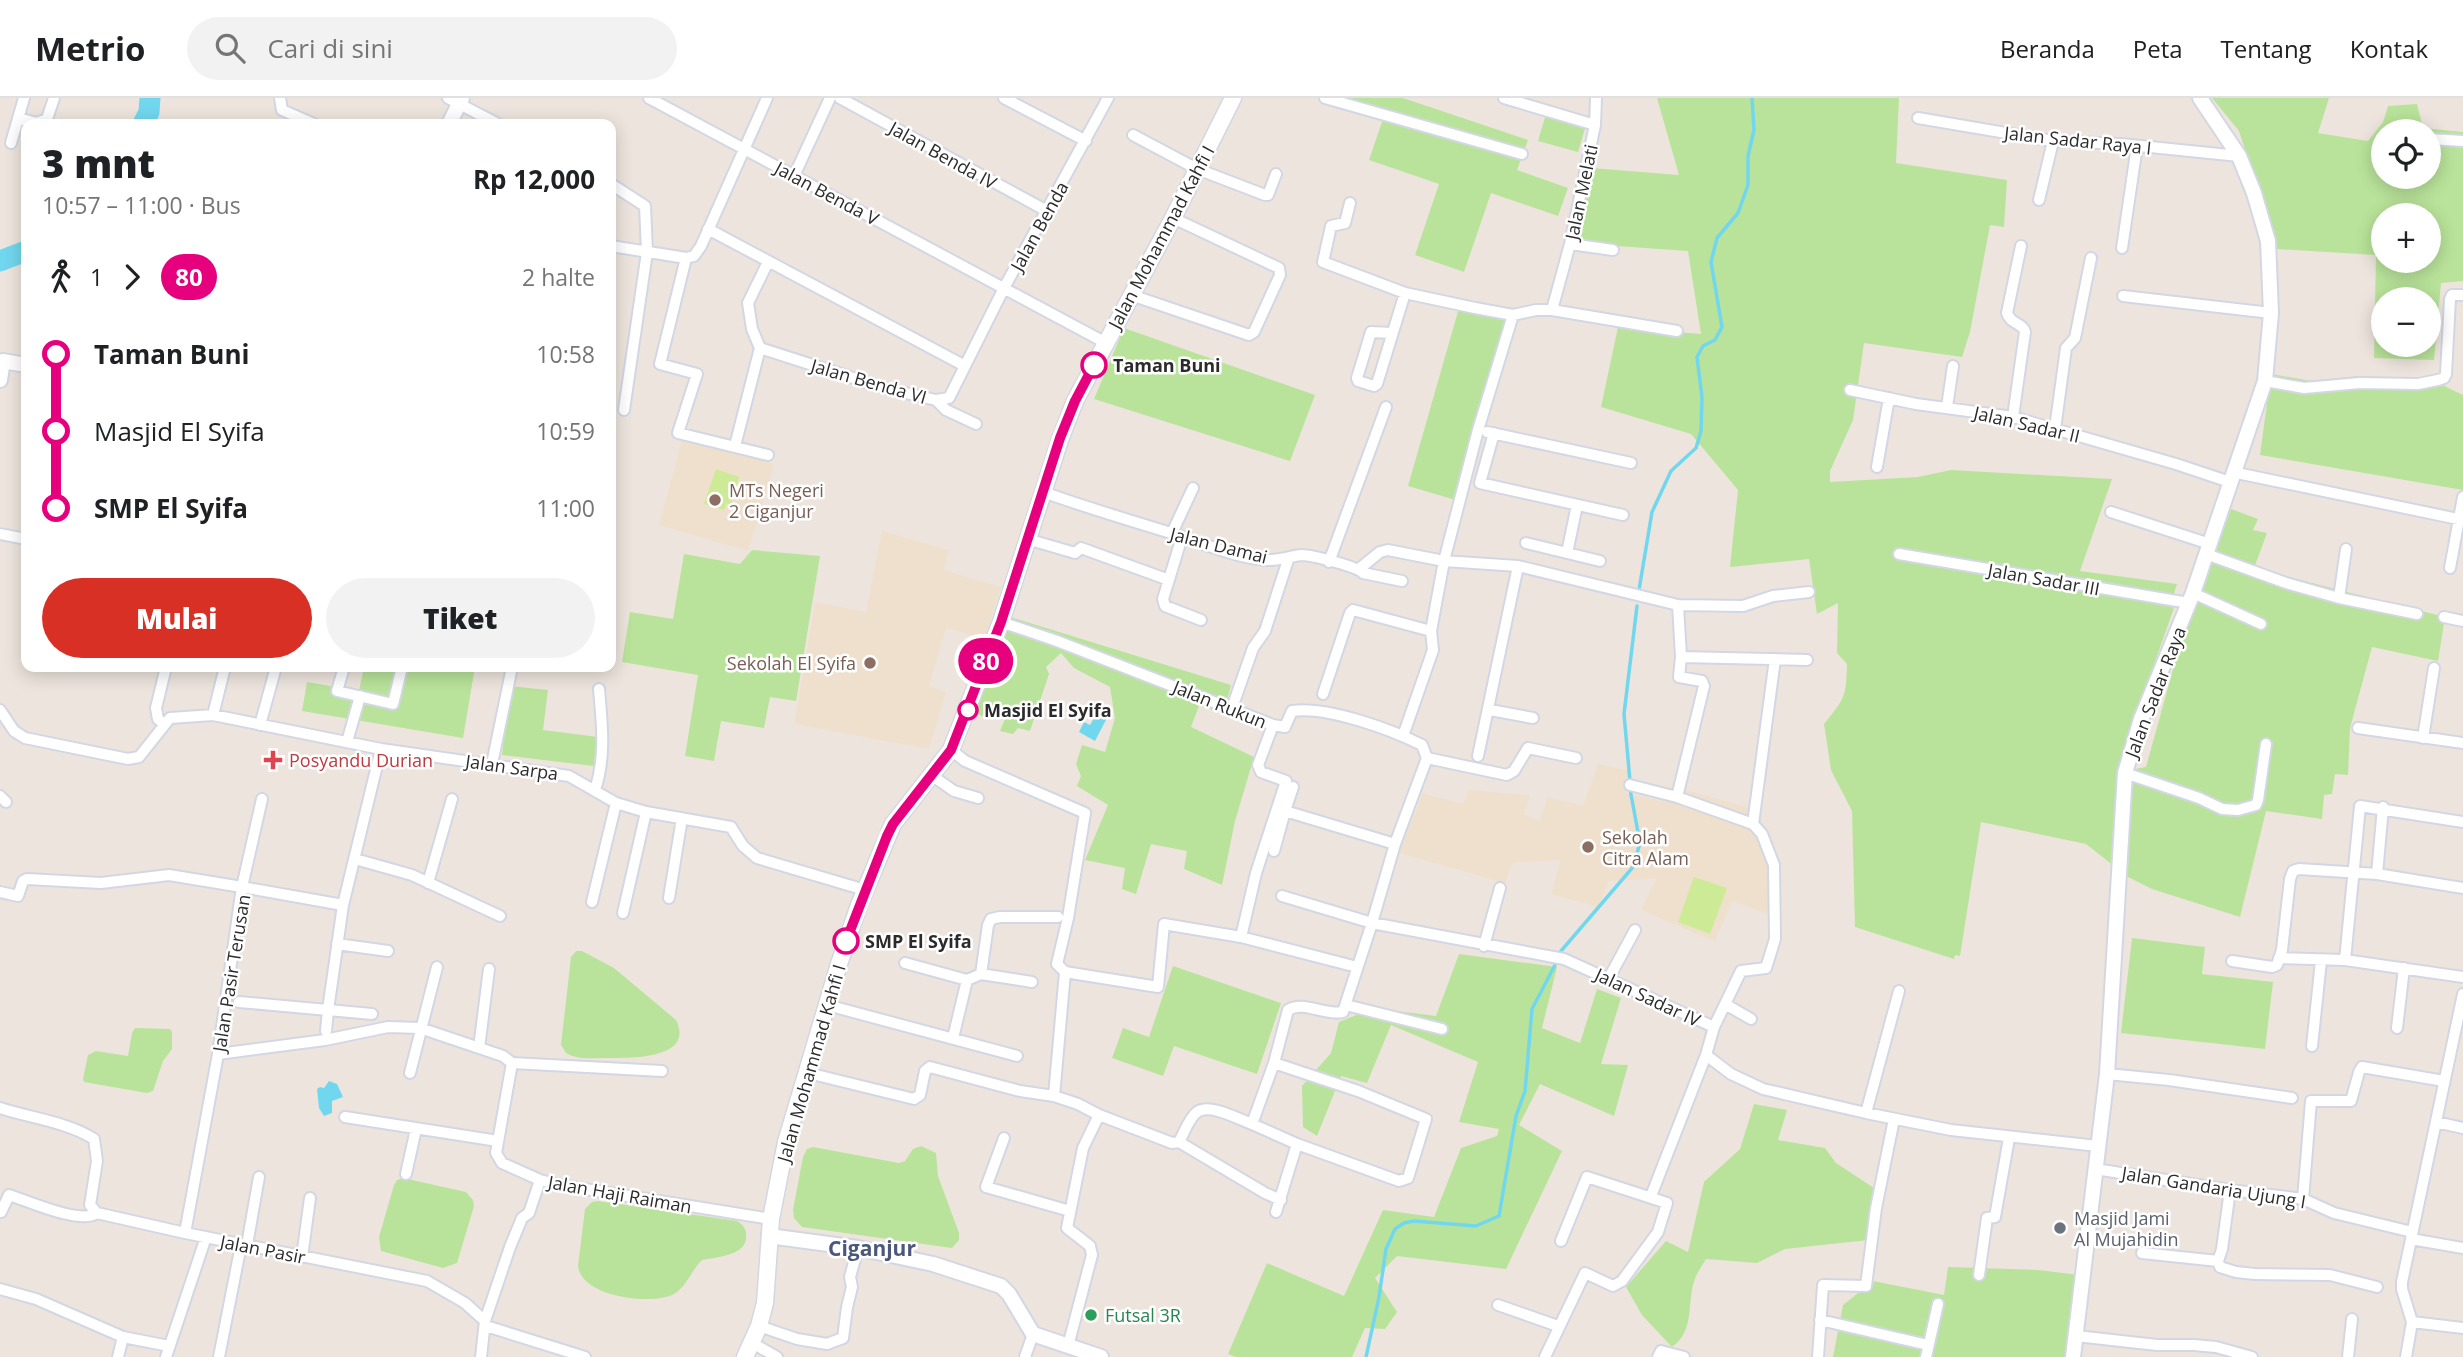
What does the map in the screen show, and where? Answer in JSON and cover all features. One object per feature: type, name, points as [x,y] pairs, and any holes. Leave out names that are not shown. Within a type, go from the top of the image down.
[{"type":"main road","name":"Jalan Mohammad Kahfi I","points":[[749,1350],[760,1326],[765,1303],[771,1219],[786,1142],[840,959],[865,890],[893,824],[951,750],[1001,622],[1042,492],[1075,401],[1233,98]]},
{"type":"street","points":[[10,143],[23,98]]},
{"type":"street","points":[[47,119],[54,98]]},
{"type":"street","points":[[280,98],[282,110],[303,119]]},
{"type":"street","name":"Jalan Benda V","points":[[649,98],[1004,288]]},
{"type":"street","points":[[616,247],[686,258],[694,256],[766,98]]},
{"type":"street","points":[[794,176],[830,98]]},
{"type":"street","name":"Jalan Benda IV","points":[[840,98],[1046,211]]},
{"type":"street","points":[[1004,98],[1086,141]]},
{"type":"street","name":"Jalan Benda","points":[[1106,342],[1004,288],[1108,98]]},
{"type":"street","points":[[1325,98],[1522,154]]},
{"type":"street","name":"Jalan Melati","points":[[1504,98],[1595,125],[1570,244],[1552,310]]},
{"type":"street","points":[[1595,125],[1596,98]]},
{"type":"street","name":"Jalan Sadar Raya","points":[[2073,1357],[2107,1074],[2114,872],[2125,774],[2141,719],[2191,598],[2265,381],[2271,313],[2268,241],[2254,192],[2239,156],[2200,98]]},
{"type":"street","points":[[450,119],[456,100],[489,119]]},
{"type":"street","name":"Jalan Sadar Raya I","points":[[1918,118],[2053,141],[2239,156]]},
{"type":"street","points":[[1133,135],[1197,169],[1265,195],[1268,195],[1276,174]]},
{"type":"street","points":[[2441,140],[2463,141]]},
{"type":"street","points":[[2039,200],[2053,141]]},
{"type":"street","points":[[2122,248],[2137,146]]},
{"type":"street","points":[[616,187],[645,206],[647,252],[624,410]]},
{"type":"street","points":[[1350,203],[1345,223],[1331,226],[1323,262],[1405,293],[1513,315],[1552,310],[1677,331]]},
{"type":"street","points":[[1131,295],[1249,335],[1255,332],[1280,275],[1279,268],[1172,218]]},
{"type":"street","points":[[708,229],[965,366]]},
{"type":"street","points":[[1570,244],[1613,250]]},
{"type":"street","points":[[2013,417],[2025,332],[2023,327],[2010,320],[2007,313],[2021,246]]},
{"type":"street","points":[[686,258],[660,364],[696,374],[678,433],[768,455]]},
{"type":"street","points":[[2055,429],[2066,348],[2075,338],[2091,258]]},
{"type":"street","points":[[735,446],[760,348],[752,330],[748,303],[768,262]]},
{"type":"street","name":"Jalan Benda VI","points":[[760,348],[884,388],[936,400],[949,398],[1004,288]]},
{"type":"street","points":[[1392,333],[1371,332],[1357,378],[1359,381],[1376,386],[1405,293]]},
{"type":"street","points":[[2265,381],[2304,388],[2360,383],[2418,384],[2441,379],[2445,374],[2450,299],[2452,295],[2463,295]]},
{"type":"street","points":[[2123,296],[2271,313]]},
{"type":"street","points":[[1403,736],[1433,650],[1431,631],[1444,561],[1478,430],[1513,315]]},
{"type":"street","points":[[0,380],[1,360],[21,364]]},
{"type":"street","points":[[1947,407],[1954,366]]},
{"type":"street","name":"Jalan Sadar II","points":[[1850,390],[2013,417],[2231,477],[2461,519]]},
{"type":"street","points":[[1877,467],[1889,398]]},
{"type":"street","points":[[936,400],[946,410],[976,424]]},
{"type":"street","points":[[1329,562],[1386,407]]},
{"type":"street","points":[[1478,430],[1631,463]]},
{"type":"street","points":[[1494,433],[1480,483],[1623,515]]},
{"type":"street","points":[[1193,488],[1177,535],[1163,599],[1165,606],[1201,620]]},
{"type":"street","name":"Jalan Damai","points":[[1042,492],[1264,560],[1315,556],[1359,569],[1363,573],[1402,581]]},
{"type":"street","points":[[2449,568],[2461,519],[2463,496]]},
{"type":"street","points":[[1567,553],[1577,505]]},
{"type":"street","points":[[2110,512],[2208,549],[2286,583],[2339,598],[2417,614]]},
{"type":"street","points":[[0,534],[21,537]]},
{"type":"street","points":[[1027,538],[1075,553],[1081,548],[1169,580]]},
{"type":"street","points":[[1526,543],[1600,561]]},
{"type":"street","points":[[2339,598],[2346,549]]},
{"type":"street","points":[[1359,569],[1380,552],[1388,550],[1444,561],[1518,566],[1678,605],[1743,606],[1773,596],[1809,592]]},
{"type":"street","name":"Jalan Sadar III","points":[[1899,554],[2191,598],[2261,624]]},
{"type":"street","points":[[1232,708],[1253,648],[1265,631],[1288,560]]},
{"type":"street","points":[[1478,756],[1490,710],[1518,566]]},
{"type":"street","points":[[1677,797],[1704,685],[1702,681],[1679,677],[1681,657],[1678,605]]},
{"type":"street","points":[[1323,694],[1353,610],[1431,631]]},
{"type":"street","points":[[2444,617],[2463,621]]},
{"type":"street","name":"Jalan Rukun","points":[[1001,622],[1273,725],[1285,727],[1292,711],[1324,710],[1403,736],[1422,745],[1427,758]]},
{"type":"street","points":[[1681,657],[1807,660]]},
{"type":"street","points":[[1753,824],[1775,659]]},
{"type":"street","points":[[2423,738],[2434,668]]},
{"type":"street","points":[[0,710],[14,731],[25,738],[128,759],[139,757],[164,724],[158,719],[156,708],[165,672]]},
{"type":"street","points":[[213,715],[224,672]]},
{"type":"street","points":[[260,725],[275,672]]},
{"type":"street","points":[[343,672],[337,691],[393,704],[401,672]]},
{"type":"street","points":[[492,764],[511,672]]},
{"type":"street","points":[[595,790],[604,735],[599,688]]},
{"type":"street","points":[[347,742],[360,696]]},
{"type":"street","points":[[1490,710],[1532,718]]},
{"type":"street","name":"Jalan Sarpa","points":[[164,724],[170,718],[213,715],[381,749],[569,776],[616,803],[646,812],[731,827],[743,846],[757,858],[865,890]]},
{"type":"street","points":[[1241,937],[1256,873],[1286,781],[1261,772],[1258,765],[1273,725]]},
{"type":"street","points":[[2358,728],[2463,743]]},
{"type":"street","points":[[2125,774],[2199,798],[2221,810],[2238,810],[2256,805],[2266,744]]},
{"type":"street","points":[[1252,1124],[1273,1063],[1287,1010],[1298,1006],[1343,1012],[1395,844],[1427,758],[1507,775],[1514,771],[1528,748],[1576,758]]},
{"type":"street","points":[[326,1031],[343,905],[381,749]]},
{"type":"street","points":[[951,750],[965,761],[1085,813],[1068,918],[1057,964],[1065,972],[1158,988],[1164,924],[1241,937],[1357,967]]},
{"type":"street","points":[[931,775],[954,791],[978,799]]},
{"type":"street","points":[[1630,785],[1677,797],[1753,824],[1762,834],[1774,865],[1775,939],[1766,968],[1741,971],[1714,1027]]},
{"type":"street","points":[[1273,851],[1293,788]]},
{"type":"street","points":[[0,892],[18,896],[23,881],[27,879],[100,883],[169,875],[222,881],[242,887],[262,799]]},
{"type":"street","points":[[428,883],[452,799]]},
{"type":"street","points":[[592,902],[616,803]]},
{"type":"street","points":[[2345,960],[2360,806],[2383,807],[2463,822]]},
{"type":"street","points":[[2377,874],[2383,807]]},
{"type":"street","points":[[1285,811],[1395,844]]},
{"type":"street","points":[[623,913],[646,812]]},
{"type":"street","points":[[669,898],[682,818]]},
{"type":"street","points":[[355,859],[412,875],[500,916]]},
{"type":"street","points":[[2232,961],[2272,967],[2277,965],[2291,873],[2300,869],[2377,874],[2463,888]]},
{"type":"street","name":"Jalan Pasir Terusan","points":[[185,1233],[218,1054],[242,887],[343,905]]},
{"type":"street","points":[[1484,946],[1500,888]]},
{"type":"street","name":"Jalan Sadar IV","points":[[1282,896],[1372,923],[1564,960],[1714,1027],[1706,1055],[1651,1196]]},
{"type":"street","points":[[981,974],[991,919],[1058,917]]},
{"type":"street","points":[[1609,978],[1635,930]]},
{"type":"street","points":[[337,944],[388,951]]},
{"type":"street","points":[[2279,958],[2345,960],[2463,977]]},
{"type":"street","points":[[2312,1046],[2321,961]]},
{"type":"street","points":[[905,963],[967,980],[981,974],[1032,982]]},
{"type":"street","points":[[410,1073],[437,967]]},
{"type":"street","points":[[2397,1028],[2404,968]]},
{"type":"street","points":[[479,1048],[489,970]]},
{"type":"street","points":[[1054,1096],[1065,972]]},
{"type":"street","points":[[953,1038],[967,980]]},
{"type":"street","points":[[1866,1113],[1899,992]]},
{"type":"street","points":[[2406,1357],[2412,1322],[2402,1289],[2462,1001]]},
{"type":"street","points":[[239,1003],[372,1014]]},
{"type":"street","points":[[1725,1004],[1751,1019]]},
{"type":"street","points":[[827,1005],[1017,1056]]},
{"type":"street","points":[[1346,1005],[1442,1029]]},
{"type":"street","points":[[218,1054],[325,1040],[388,1027],[420,1028],[503,1056],[512,1063],[662,1071]]},
{"type":"street","points":[[1706,1055],[1731,1074],[1763,1089],[1866,1113],[1951,1130],[2098,1146]]},
{"type":"street","points":[[345,1117],[498,1142],[512,1063]]},
{"type":"street","points":[[1179,1142],[1199,1110],[1209,1109],[1399,1181],[1408,1178],[1426,1119],[1358,1091],[1273,1063]]},
{"type":"street","points":[[808,1073],[914,1099],[919,1095],[925,1071],[930,1067],[1020,1091],[1054,1096],[1172,1143],[1179,1142],[1254,1187],[1280,1199]]},
{"type":"street","points":[[2303,1199],[2311,1101],[2351,1101],[2362,1067],[2444,1081]]},
{"type":"street","points":[[2107,1074],[2292,1098]]},
{"type":"street","points":[[0,1108],[79,1129],[94,1139],[97,1161],[90,1205],[97,1213]]},
{"type":"street","points":[[1068,1346],[1092,1255],[1090,1246],[1067,1228],[1083,1149],[1099,1115]]},
{"type":"street","points":[[1818,1357],[1823,1285],[1866,1286],[1876,1208],[1894,1119]]},
{"type":"street","points":[[2436,1122],[2463,1128]]},
{"type":"street","points":[[406,1174],[416,1129]]},
{"type":"street","points":[[1004,1138],[986,1187],[1070,1211]]},
{"type":"street","points":[[1979,1275],[1987,1218],[1994,1217],[2009,1138]]},
{"type":"street","name":"Jalan Haji Raiman","points":[[498,1142],[496,1153],[502,1163],[540,1180],[771,1219]]},
{"type":"street","points":[[1276,1212],[1297,1144]]},
{"type":"street","name":"Jalan Gandaria Ujung I","points":[[2095,1169],[2303,1199],[2334,1213],[2463,1248]]},
{"type":"street","points":[[1545,1357],[1585,1273],[1613,1286],[1622,1281],[1658,1232],[1667,1203],[1587,1177],[1561,1241]]},
{"type":"street","points":[[219,1357],[259,1178]]},
{"type":"street","points":[[481,1357],[485,1323],[510,1247],[522,1218],[529,1213],[540,1180]]},
{"type":"street","points":[[2230,1190],[2218,1261],[2220,1267],[2236,1272],[2330,1275],[2377,1287]]},
{"type":"street","name":"Jalan Pasir","points":[[1,1212],[9,1195],[78,1217],[91,1217],[97,1213],[428,1281],[465,1303],[485,1323],[585,1357]]},
{"type":"street","points":[[302,1257],[310,1198]]},
{"type":"street","points":[[769,1236],[858,1248],[933,1264],[1001,1286],[1009,1294],[1033,1334],[1101,1357]]},
{"type":"street","points":[[1,1292],[36,1299],[123,1337],[167,1352],[205,1237]]},
{"type":"street","points":[[760,1326],[797,1339],[827,1345],[843,1338],[852,1287],[850,1278],[858,1248]]},
{"type":"street","points":[[2142,1253],[2218,1261]]},
{"type":"street","points":[[1926,1357],[1938,1304]]},
{"type":"street","points":[[1497,1305],[1558,1326]]},
{"type":"street","points":[[2348,1357],[2352,1319]]},
{"type":"street","points":[[1820,1320],[1928,1345]]},
{"type":"street","points":[[2412,1322],[2463,1328]]},
{"type":"street","points":[[1025,1357],[1033,1334]]},
{"type":"street","points":[[2076,1336],[2157,1345],[2205,1346],[2252,1357]]},
{"type":"street","points":[[118,1357],[123,1337]]},
{"type":"street","points":[[749,1350],[777,1357]]},
{"type":"street","points":[[1659,1354],[1684,1357]]},
{"type":"shaded area","name":"MTs Negeri 2 Ciganjur","points":[[683,436],[774,464],[748,551],[659,525]]},
{"type":"shaded area","name":"Sekolah El Syifa","points":[[882,531],[949,550],[944,570],[1001,587],[985,639],[946,628],[929,686],[946,692],[929,749],[794,724],[815,602],[866,612]]},
{"type":"shaded area","name":"Sekolah Citra Alam","points":[[1598,764],[1630,771],[1625,793],[1667,802],[1672,786],[1754,809],[1773,841],[1779,875],[1773,916],[1732,901],[1715,942],[1641,910],[1656,879],[1609,881],[1598,907],[1551,894],[1561,860],[1513,863],[1505,883],[1399,853],[1423,793],[1463,804],[1469,790],[1530,795],[1524,814],[1540,820],[1548,797],[1583,806]]},
{"type":"green space","points":[[1319,98],[1403,98],[1528,140],[1517,170],[1568,188],[1558,216],[1491,193],[1464,272],[1415,255],[1439,184],[1369,160],[1383,119]]},
{"type":"green space","points":[[1657,98],[1899,98],[1896,163],[2007,180],[2004,227],[1990,225],[1970,332],[1962,357],[1864,343],[1853,420],[1830,471],[1830,482],[1918,477],[1951,470],[2112,479],[2080,571],[2177,584],[2170,606],[2174,608],[2136,715],[2125,771],[2146,767],[2174,666],[2231,509],[2258,519],[2253,530],[2267,533],[2254,568],[2445,617],[2438,661],[2372,647],[2350,728],[2348,775],[2335,774],[2332,794],[2324,795],[2322,819],[2266,811],[2240,917],[2152,889],[2128,877],[2086,844],[1981,822],[1960,956],[1955,955],[1954,959],[1855,927],[1852,811],[1831,770],[1824,724],[1843,697],[1846,684],[1847,664],[1837,653],[1838,603],[1817,614],[1809,559],[1730,567],[1738,490],[1691,434],[1601,407],[1618,327],[1701,334],[1688,251],[1574,243],[1591,168],[1679,175]]},
{"type":"green space","points":[[2212,98],[2329,98],[2318,133],[2368,141],[2371,137],[2371,189],[2441,189],[2441,130],[2463,132],[2463,281],[2441,283],[2441,287],[2375,287],[2376,273],[2441,273],[2441,203],[2371,203],[2371,255],[2277,249],[2239,131]]},
{"type":"green space","points":[[2417,104],[2421,119],[2384,119],[2388,106]]},
{"type":"green space","points":[[1548,107],[1588,118],[1578,152],[1538,141]]},
{"type":"green space","points":[[1459,308],[1511,322],[1459,501],[1408,486]]},
{"type":"green space","name":"Taman Buni","points":[[1124,328],[1315,395],[1290,461],[1094,399]]},
{"type":"green space","points":[[2374,357],[2434,357],[2434,360]]},
{"type":"green space","points":[[2271,374],[2312,381],[2358,376],[2417,378],[2436,382],[2463,395],[2463,490],[2260,455]]},
{"type":"green space","points":[[716,469],[739,477],[731,505],[726,503],[724,510],[704,504]]},
{"type":"green space","points":[[752,550],[820,556],[796,701],[770,697],[764,728],[721,721],[714,761],[685,756],[698,675],[622,662],[630,612],[673,619],[684,554],[740,564]]},
{"type":"green space","points":[[1010,617],[1231,685],[1224,713],[1199,706],[1191,727],[1254,757],[1235,821],[1222,885],[1184,869],[1187,851],[1151,844],[1136,894],[1122,889],[1125,868],[1085,860],[1108,805],[1077,786],[1081,776],[1076,764],[1082,745],[1105,752],[1115,718],[1110,687],[1074,668],[1061,653],[1046,667],[1049,674],[1030,731],[1018,728],[1013,734],[1000,731],[1008,711],[987,704],[983,716],[973,713]]},
{"type":"green space","points":[[363,672],[474,672],[463,738],[302,711],[307,682],[359,691]]},
{"type":"green space","points":[[510,686],[548,690],[543,730],[598,737],[594,766],[502,755]]},
{"type":"green space","points":[[1694,877],[1727,888],[1710,934],[1678,922]]},
{"type":"green space","points":[[2132,938],[2205,947],[2202,974],[2273,982],[2265,1049],[2121,1033]]},
{"type":"green space","points":[[576,951],[582,951],[614,968],[676,1020],[680,1033],[676,1043],[668,1050],[641,1057],[584,1058],[566,1053],[561,1045],[571,957]]},
{"type":"green space","points":[[1459,954],[1557,967],[1542,1028],[1580,1043],[1597,989],[1621,998],[1601,1064],[1628,1065],[1614,1116],[1540,1084],[1519,1125],[1562,1151],[1506,1269],[1397,1256],[1375,1278],[1397,1312],[1385,1329],[1365,1328],[1352,1357],[1236,1357],[1228,1354],[1267,1263],[1344,1296],[1383,1210],[1434,1217],[1461,1148],[1497,1136],[1499,1129],[1459,1122],[1478,1062],[1391,1025],[1367,1083],[1341,1076],[1317,1136],[1303,1127],[1302,1086],[1331,1053],[1339,1022],[1374,1008],[1436,1016]]},
{"type":"green space","points":[[1173,966],[1281,1003],[1257,1074],[1174,1046],[1163,1076],[1112,1058],[1123,1028],[1149,1037]]},
{"type":"green space","points":[[135,1028],[170,1029],[172,1032],[172,1049],[163,1061],[153,1091],[147,1093],[84,1082],[88,1055],[96,1051],[128,1056]]},
{"type":"green space","points":[[1754,1104],[1787,1110],[1778,1140],[1825,1148],[1836,1163],[1874,1188],[1869,1240],[1785,1249],[1757,1263],[1706,1259],[1692,1288],[1684,1332],[1672,1347],[1642,1315],[1626,1287],[1666,1241],[1688,1252],[1704,1182],[1740,1149]]},
{"type":"green space","points":[[921,1146],[936,1153],[938,1176],[959,1233],[959,1240],[952,1248],[802,1227],[794,1218],[793,1210],[803,1157],[807,1149],[813,1147],[899,1163],[905,1161],[913,1149]]},
{"type":"green space","points":[[403,1178],[466,1192],[473,1200],[474,1206],[457,1263],[443,1268],[381,1251],[379,1237],[394,1185],[397,1180]]},
{"type":"green space","points":[[592,1202],[737,1221],[745,1230],[746,1241],[737,1251],[702,1260],[682,1287],[664,1298],[635,1299],[604,1292],[582,1277],[578,1266],[585,1209]]},
{"type":"green space","points":[[1948,1267],[2039,1270],[2079,1275],[2071,1357],[1833,1357],[1843,1305],[1873,1281],[1944,1295]]},
{"type":"water","points":[[1097,713],[1107,718],[1095,741],[1079,732],[1084,722],[1090,725]]},
{"type":"water","points":[[329,1081],[337,1084],[343,1097],[332,1101],[332,1113],[324,1116],[319,1108],[317,1089],[324,1088]]},
{"type":"waterway","points":[[146,119],[150,98]]},
{"type":"waterway","points":[[1639,590],[1652,512],[1671,471],[1696,448],[1701,431],[1702,397],[1697,357],[1703,346],[1715,340],[1722,327],[1711,262],[1717,238],[1738,213],[1748,185],[1748,156],[1754,130],[1752,98]]},
{"type":"waterway","points":[[0,261],[21,253]]},
{"type":"waterway","points":[[1630,781],[1624,714],[1637,606]]},
{"type":"waterway","points":[[1561,951],[1633,867],[1640,843],[1630,789]]},
{"type":"waterway","points":[[1366,1357],[1386,1249],[1395,1229],[1414,1221],[1476,1226],[1499,1216],[1516,1116],[1525,1091],[1532,1009],[1555,965]]},
{"type":"bus line","name":"80","points":[[846,941],[893,824],[951,750],[1001,622],[1060,438],[1094,365]]},
{"type":"place","name":"Taman Buni","points":[[1094,365]]},
{"type":"place","name":"MTs Negeri 2 Ciganjur","points":[[715,500]]},
{"type":"place","name":"Sekolah El Syifa","points":[[870,663]]},
{"type":"place","name":"Masjid El Syifa","points":[[968,710]]},
{"type":"place","name":"Posyandu Durian","points":[[273,760]]},
{"type":"place","name":"Sekolah Citra Alam","points":[[1588,847]]},
{"type":"place","name":"SMP El Syifa","points":[[846,941]]},
{"type":"place","name":"Masjid Jami Al Mujahidin","points":[[2060,1228]]},
{"type":"place","name":"Futsal 3R","points":[[1091,1315]]},
{"type":"district","name":"Ciganjur","points":[[872,1248]]}]
